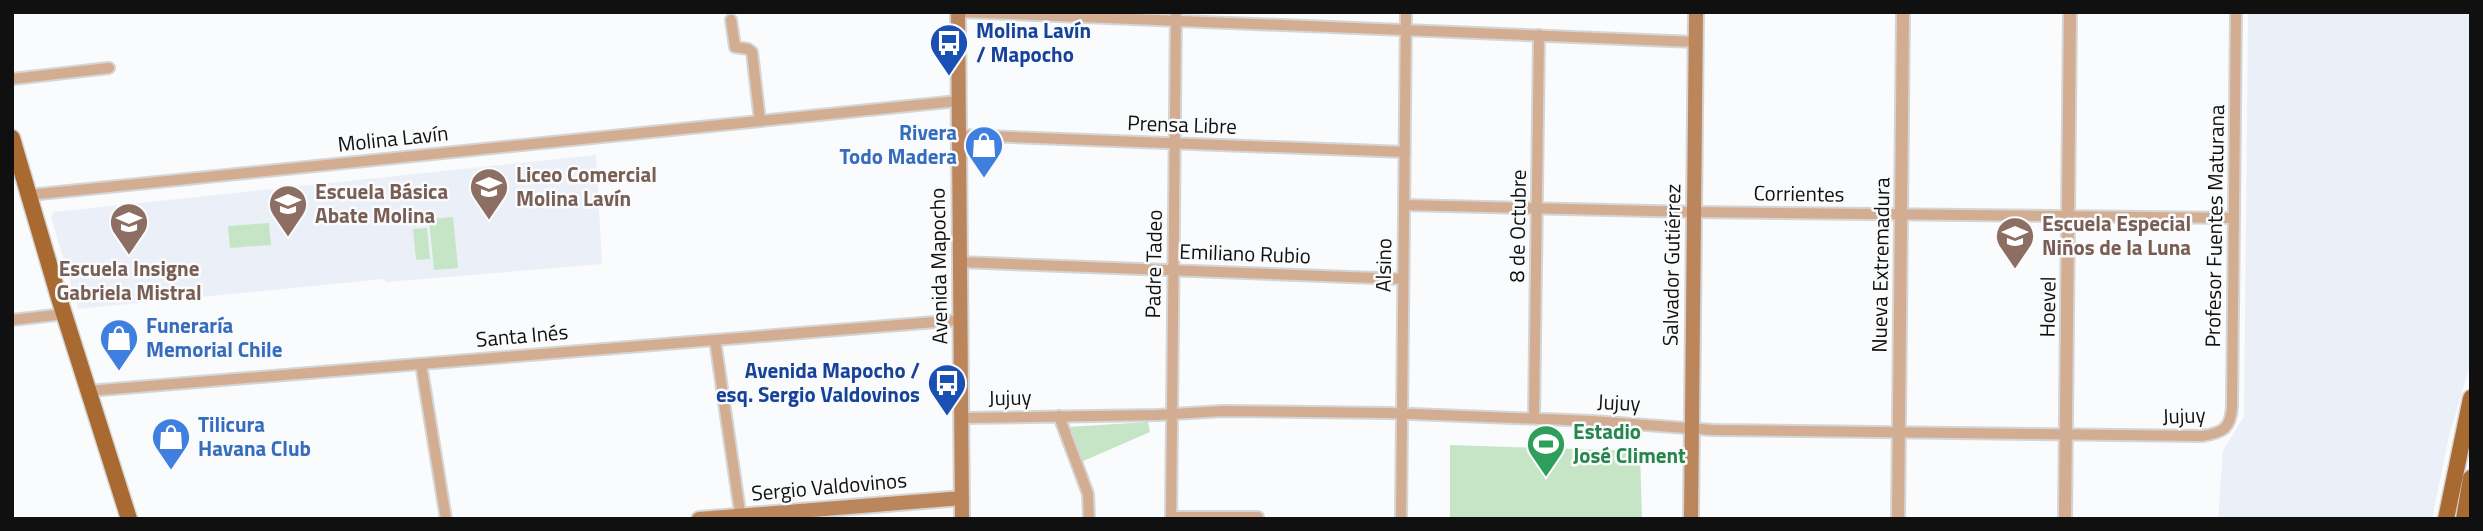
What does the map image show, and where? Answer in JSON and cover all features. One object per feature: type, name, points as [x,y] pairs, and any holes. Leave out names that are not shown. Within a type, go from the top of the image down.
[{"type":"main road","name":"Avenida Mapocho","points":[[961,12],[958,135],[962,519]]},
{"type":"main road","name":"Salvador Gutiérrez","points":[[1691,519],[1696,12]]},
{"type":"main road","points":[[12,138],[128,519]]},
{"type":"main road","points":[[2446,519],[2471,398]]},
{"type":"main road","points":[[2464,519],[2471,478]]},
{"type":"main road","name":"Sergio Valdovinos","points":[[699,519],[962,498]]},
{"type":"street","points":[[961,12],[1176,17],[1696,42]]},
{"type":"street","name":"Alsino","points":[[1401,519],[1406,12]]},
{"type":"street","name":"Nueva Extremadura","points":[[1898,519],[1903,12]]},
{"type":"street","name":"Hoevel","points":[[2065,519],[2070,12]]},
{"type":"street","name":"Profesor Fuentes Maturana","points":[[2218,434],[2227,428],[2232,416],[2236,12]]},
{"type":"street","name":"Padre Tadeo","points":[[1176,17],[1171,518],[1258,517]]},
{"type":"street","points":[[731,20],[735,47],[752,52],[760,121]]},
{"type":"street","name":"8 de Octubre","points":[[1534,418],[1539,35]]},
{"type":"street","points":[[12,79],[109,68]]},
{"type":"street","name":"Molina Lavín","points":[[29,195],[958,101]]},
{"type":"street","name":"Prensa Libre","points":[[958,135],[1405,152]]},
{"type":"street","name":"Corrientes","points":[[1405,205],[1694,212],[2234,218]]},
{"type":"street","name":"Emiliano Rubio","points":[[960,262],[1403,279]]},
{"type":"street","points":[[12,320],[64,314]]},
{"type":"street","name":"Santa Inés","points":[[88,391],[960,320]]},
{"type":"street","points":[[715,340],[741,517]]},
{"type":"street","points":[[421,364],[446,519]]},
{"type":"street","name":"Jujuy","points":[[961,418],[1223,411],[1534,418],[1692,428],[1899,433],[2066,436],[2218,434]]},
{"type":"street","name":"Jujuy","points":[[1059,416],[1088,494],[1089,519]]},
{"type":"shaded area","points":[[2248,12],[2471,12],[2471,362],[2449,436],[2432,519],[2218,519],[2223,451],[2244,416]]},
{"type":"shaded area","points":[[596,155],[602,264],[386,282],[384,279],[78,309],[51,217],[54,212]]},
{"type":"green space","points":[[453,217],[458,268],[434,270],[429,219]]},
{"type":"green space","points":[[269,223],[271,245],[230,248],[228,226]]},
{"type":"green space","points":[[427,228],[430,259],[416,260],[413,229]]},
{"type":"green space","points":[[1148,422],[1150,432],[1081,462],[1068,427]]},
{"type":"green space","name":"Estadio José Climent","points":[[1450,445],[1640,451],[1642,519],[1450,519]]},
{"type":"place","name":"Molina Lavín / Mapocho","points":[[949,77]]},
{"type":"place","name":"Rivera Todo Madera","points":[[984,179]]},
{"type":"place","name":"Liceo Comercial Molina Lavín","points":[[489,221]]},
{"type":"place","name":"Escuela Básica Abate Molina","points":[[288,238]]},
{"type":"place","name":"Escuela Insigne Gabriela Mistral","points":[[129,256]]},
{"type":"place","name":"Escuela Especial Niños de la Luna","points":[[2015,270]]},
{"type":"place","name":"Funeraría Memorial Chile","points":[[119,372]]},
{"type":"place","name":"Avenida Mapocho / esq. Sergio Valdovinos","points":[[947,417]]},
{"type":"place","name":"Tilicura Havana Club","points":[[171,471]]},
{"type":"place","name":"Estadio José Climent","points":[[1546,478]]}]
